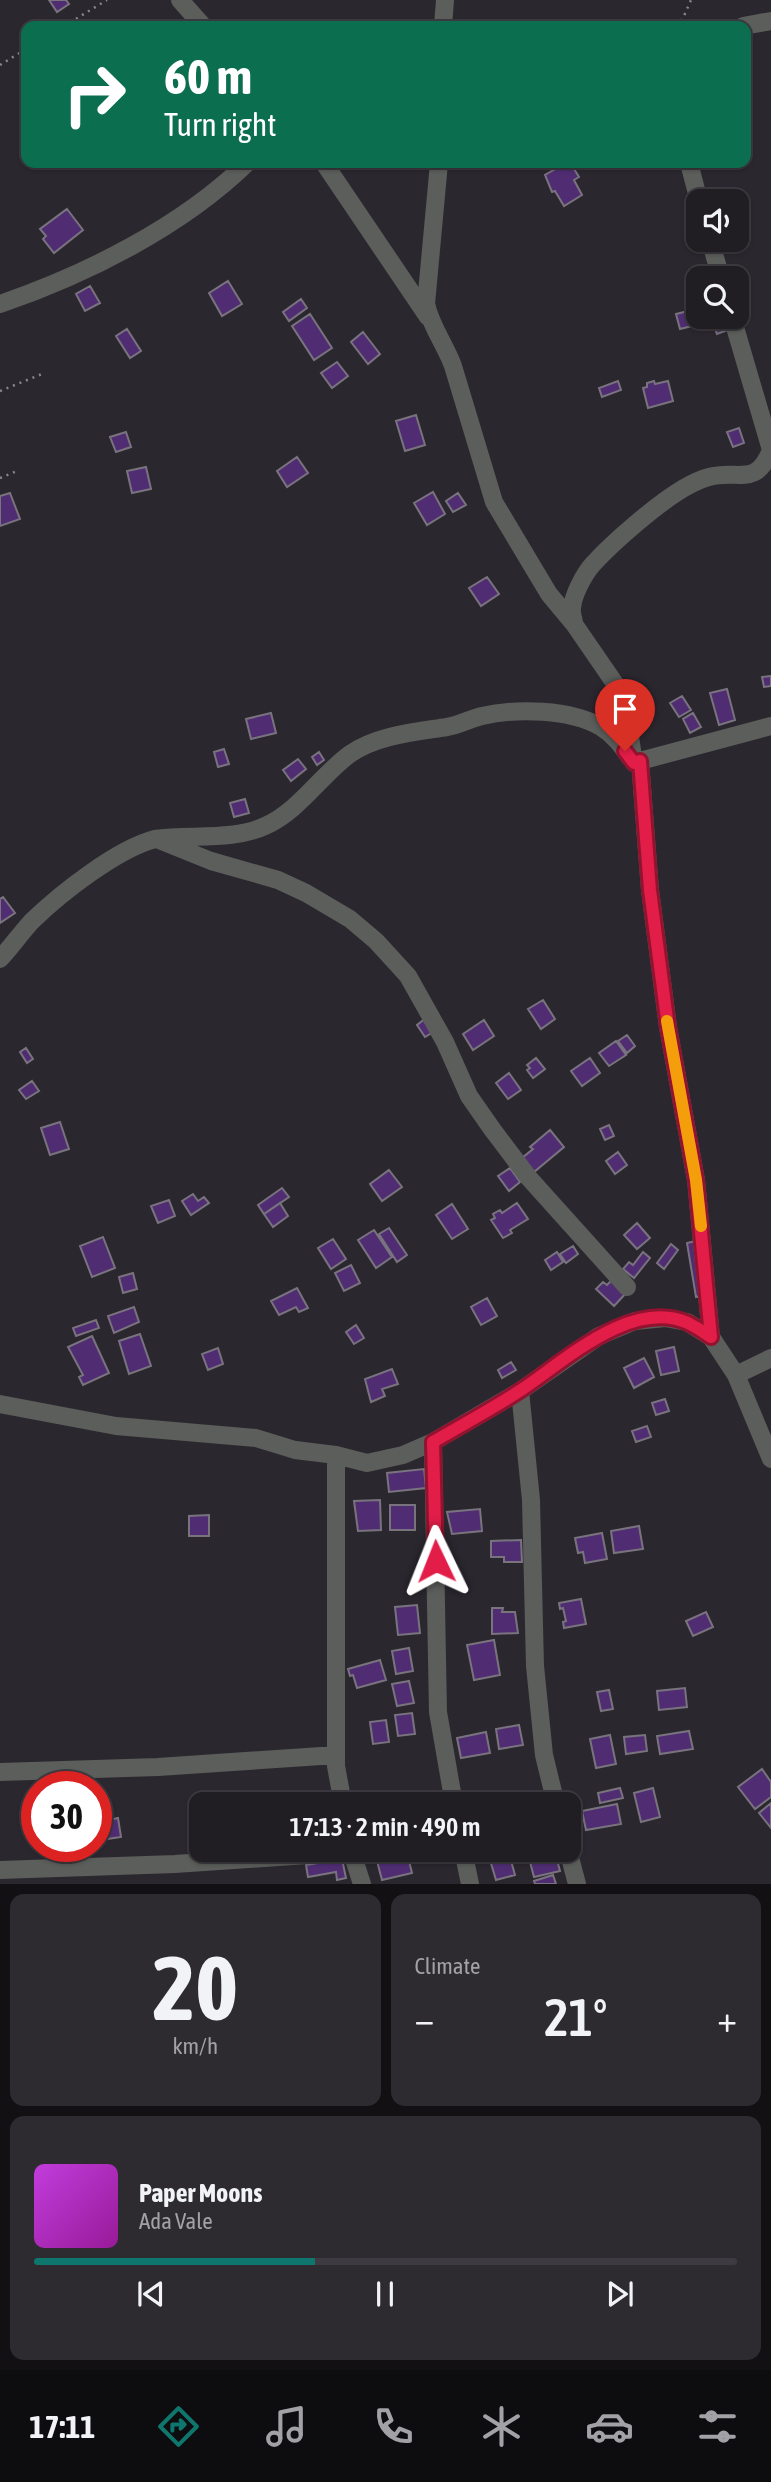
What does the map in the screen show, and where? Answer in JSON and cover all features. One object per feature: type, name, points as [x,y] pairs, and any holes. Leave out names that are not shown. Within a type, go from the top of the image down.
[{"type":"street","points":[[180,0],[199,21]]},
{"type":"street","points":[[443,21],[445,0]]},
{"type":"street","points":[[751,25],[771,21]]},
{"type":"street","points":[[0,304],[33,293],[109,259],[223,186],[242,168]]},
{"type":"street","points":[[327,168],[446,345],[494,502],[549,594],[575,624],[618,688],[637,762],[668,1027],[696,1180],[711,1337]]},
{"type":"street","points":[[429,319],[426,304],[439,168]]},
{"type":"street","points":[[690,168],[696,189]]},
{"type":"street","points":[[575,624],[572,609],[575,595],[591,566],[644,518],[684,488],[709,477],[748,476],[760,470],[766,461],[771,450],[736,329]]},
{"type":"street","points":[[0,959],[31,923],[60,898],[113,859],[142,842],[247,832],[267,825],[287,812],[351,753],[369,744],[495,714],[530,711],[554,713],[601,727],[616,738],[637,762]]},
{"type":"street","points":[[637,762],[771,726]]},
{"type":"street","points":[[155,839],[211,862],[278,880],[350,919],[376,941],[408,976],[445,1042],[470,1096],[492,1129],[529,1178],[626,1287]]},
{"type":"street","points":[[0,1404],[116,1426],[256,1438],[295,1450],[336,1455],[367,1463],[403,1455],[433,1442],[520,1391],[599,1336],[635,1321],[665,1318],[687,1322],[711,1337],[736,1374],[771,1458]]},
{"type":"street","points":[[736,1374],[771,1358]]},
{"type":"street","points":[[520,1391],[531,1500],[536,1666],[544,1755],[553,1792]]},
{"type":"street","points":[[433,1442],[438,1713],[452,1792]]},
{"type":"street","points":[[336,1455],[336,1755],[341,1792]]},
{"type":"street","points":[[0,1772],[158,1767],[336,1755]]},
{"type":"street","points":[[0,1870],[202,1862]]},
{"type":"street","points":[[355,1862],[362,1884]]},
{"type":"street","points":[[465,1862],[470,1884]]},
{"type":"street","points":[[571,1862],[577,1884]]},
{"type":"path","points":[[72,21],[107,0]]},
{"type":"path","points":[[680,21],[691,0]]},
{"type":"path","points":[[0,65],[21,52]]},
{"type":"path","points":[[0,391],[42,374]]},
{"type":"path","points":[[0,478],[17,471]]},
{"type":"building","points":[[49,0],[66,0],[69,4],[57,12]]},
{"type":"building","points":[[557,168],[573,168],[579,177],[574,180],[582,195],[564,206],[555,191],[552,192],[545,175]]},
{"type":"building","points":[[67,209],[83,230],[54,253],[43,239],[46,236],[40,229]]},
{"type":"building","points":[[228,281],[242,304],[222,316],[209,293]]},
{"type":"building","points":[[90,286],[100,303],[85,311],[76,294]]},
{"type":"building","points":[[301,299],[307,308],[289,321],[283,312]]},
{"type":"building","points":[[686,312],[686,328],[680,329],[676,314]]},
{"type":"building","points":[[310,314],[332,348],[314,360],[292,326]]},
{"type":"building","points":[[127,329],[141,351],[130,358],[116,336]]},
{"type":"building","points":[[715,329],[728,329],[728,330],[717,334]]},
{"type":"building","points":[[363,332],[380,354],[368,364],[351,342]]},
{"type":"building","points":[[337,362],[348,376],[332,388],[321,373]]},
{"type":"building","points":[[618,381],[621,390],[602,397],[599,388]]},
{"type":"building","points":[[654,381],[655,384],[668,381],[673,401],[648,408],[643,388]]},
{"type":"building","points":[[416,415],[425,445],[405,451],[396,421]]},
{"type":"building","points":[[739,428],[744,443],[733,447],[727,432]]},
{"type":"building","points":[[126,432],[131,447],[116,452],[110,437]]},
{"type":"building","points":[[297,457],[308,473],[287,487],[277,471]]},
{"type":"building","points":[[146,467],[151,489],[132,493],[127,471]]},
{"type":"building","points":[[433,492],[445,514],[427,525],[414,503]]},
{"type":"building","points":[[10,493],[20,519],[0,526],[0,496]]},
{"type":"building","points":[[458,493],[466,505],[453,512],[446,501]]},
{"type":"building","points":[[487,577],[499,594],[481,606],[469,588]]},
{"type":"building","points":[[771,676],[771,686],[764,687],[762,677]]},
{"type":"building","points":[[727,689],[735,720],[719,725],[710,693]]},
{"type":"building","points":[[682,696],[691,710],[679,717],[670,703]]},
{"type":"building","points":[[271,713],[276,733],[251,739],[246,719]]},
{"type":"building","points":[[693,713],[701,727],[690,733],[683,719]]},
{"type":"building","points":[[224,749],[229,764],[218,767],[214,752]]},
{"type":"building","points":[[319,752],[324,760],[317,765],[312,757]]},
{"type":"building","points":[[298,759],[306,769],[291,781],[283,770]]},
{"type":"building","points":[[245,799],[249,813],[234,817],[230,803]]},
{"type":"building","points":[[3,897],[15,913],[0,923],[0,899]]},
{"type":"building","points":[[543,1000],[555,1019],[541,1029],[528,1009]]},
{"type":"building","points":[[426,1018],[435,1031],[425,1037],[417,1025]]},
{"type":"building","points":[[484,1020],[494,1036],[473,1050],[463,1034]]},
{"type":"building","points":[[627,1035],[635,1046],[627,1053],[618,1041]]},
{"type":"building","points":[[616,1041],[626,1055],[609,1066],[599,1053]]},
{"type":"building","points":[[26,1048],[33,1059],[27,1063],[20,1052]]},
{"type":"building","points":[[536,1058],[545,1069],[533,1078],[527,1065]]},
{"type":"building","points":[[590,1058],[600,1073],[582,1086],[571,1071]]},
{"type":"building","points":[[509,1073],[521,1090],[508,1099],[496,1083]]},
{"type":"building","points":[[32,1081],[39,1091],[26,1099],[19,1090]]},
{"type":"building","points":[[60,1122],[69,1149],[50,1155],[41,1128]]},
{"type":"building","points":[[609,1125],[614,1136],[605,1140],[600,1129]]},
{"type":"building","points":[[550,1130],[564,1147],[534,1172],[522,1158],[533,1149],[530,1147]]},
{"type":"building","points":[[618,1152],[627,1165],[615,1174],[606,1161]]},
{"type":"building","points":[[510,1168],[520,1182],[509,1191],[498,1176]]},
{"type":"building","points":[[389,1170],[402,1187],[382,1201],[370,1184]]},
{"type":"building","points":[[282,1188],[289,1197],[264,1214],[258,1205]]},
{"type":"building","points":[[193,1194],[198,1201],[204,1197],[209,1203],[191,1215],[182,1201]]},
{"type":"building","points":[[169,1200],[175,1216],[158,1223],[151,1206]]},
{"type":"building","points":[[280,1203],[288,1216],[273,1227],[264,1214]]},
{"type":"building","points":[[517,1203],[528,1219],[510,1230],[512,1233],[503,1238],[491,1220],[495,1218],[493,1214],[500,1210],[502,1213]]},
{"type":"building","points":[[452,1204],[468,1229],[452,1239],[436,1215]]},
{"type":"building","points":[[637,1223],[650,1238],[637,1249],[624,1235]]},
{"type":"building","points":[[389,1228],[407,1255],[397,1262],[379,1234]]},
{"type":"building","points":[[374,1230],[392,1257],[376,1268],[358,1240]]},
{"type":"building","points":[[103,1237],[115,1268],[92,1277],[80,1246]]},
{"type":"building","points":[[333,1239],[346,1259],[331,1269],[318,1248]]},
{"type":"building","points":[[696,1241],[706,1295],[696,1297],[687,1243]]},
{"type":"building","points":[[671,1244],[678,1250],[664,1269],[657,1263]]},
{"type":"building","points":[[573,1246],[578,1254],[566,1263],[560,1254]]},
{"type":"building","points":[[557,1252],[563,1262],[551,1270],[545,1260]]},
{"type":"building","points":[[643,1252],[650,1258],[634,1278],[623,1269],[629,1262],[633,1265]]},
{"type":"building","points":[[351,1265],[360,1283],[344,1291],[335,1273]]},
{"type":"building","points":[[133,1273],[137,1289],[123,1293],[119,1277]]},
{"type":"building","points":[[613,1279],[627,1292],[614,1306],[596,1289],[603,1282],[607,1285]]},
{"type":"building","points":[[297,1288],[308,1308],[299,1312],[296,1307],[279,1315],[271,1301]]},
{"type":"building","points":[[487,1298],[497,1316],[481,1325],[471,1307]]},
{"type":"building","points":[[134,1307],[139,1322],[114,1333],[108,1316]]},
{"type":"building","points":[[96,1320],[99,1328],[76,1336],[73,1328]]},
{"type":"building","points":[[356,1325],[364,1338],[354,1344],[346,1332]]},
{"type":"building","points":[[140,1334],[151,1366],[129,1374],[119,1341]]},
{"type":"building","points":[[92,1336],[109,1373],[83,1385],[79,1377],[83,1375],[68,1347]]},
{"type":"building","points":[[674,1347],[679,1371],[661,1375],[656,1351]]},
{"type":"building","points":[[218,1348],[223,1364],[208,1370],[202,1354]]},
{"type":"building","points":[[644,1358],[654,1377],[634,1388],[624,1368]]},
{"type":"building","points":[[511,1362],[516,1370],[502,1378],[498,1370]]},
{"type":"building","points":[[392,1369],[398,1384],[382,1389],[385,1396],[371,1402],[365,1379]]},
{"type":"building","points":[[665,1399],[669,1411],[656,1415],[652,1403]]},
{"type":"building","points":[[647,1426],[651,1437],[636,1442],[632,1431]]},
{"type":"building","points":[[424,1469],[426,1488],[389,1492],[387,1473]]},
{"type":"building","points":[[380,1500],[381,1530],[358,1531],[354,1501]]},
{"type":"building","points":[[390,1505],[415,1505],[415,1530],[390,1530]]},
{"type":"building","points":[[480,1509],[482,1531],[452,1534],[447,1512]]},
{"type":"building","points":[[209,1515],[209,1536],[189,1536],[189,1516]]},
{"type":"building","points":[[639,1526],[643,1549],[614,1553],[611,1531]]},
{"type":"building","points":[[602,1533],[607,1559],[585,1563],[583,1552],[578,1553],[575,1538]]},
{"type":"building","points":[[521,1540],[522,1562],[504,1562],[504,1557],[491,1557],[491,1541]]},
{"type":"building","points":[[581,1599],[586,1624],[564,1628],[563,1622],[566,1621],[559,1603]]},
{"type":"building","points":[[417,1605],[420,1633],[398,1635],[395,1607]]},
{"type":"building","points":[[492,1608],[503,1608],[502,1612],[515,1612],[518,1633],[492,1634]]},
{"type":"building","points":[[706,1612],[713,1627],[693,1636],[686,1621]]},
{"type":"building","points":[[494,1640],[500,1675],[474,1680],[467,1645]]},
{"type":"building","points":[[409,1648],[413,1671],[396,1674],[392,1651]]},
{"type":"building","points":[[380,1660],[386,1680],[357,1688],[348,1669]]},
{"type":"building","points":[[409,1681],[414,1703],[397,1706],[392,1684]]},
{"type":"building","points":[[685,1688],[687,1707],[659,1710],[657,1691]]},
{"type":"building","points":[[609,1690],[613,1709],[601,1711],[597,1692]]},
{"type":"building","points":[[412,1713],[415,1734],[398,1736],[395,1715]]},
{"type":"building","points":[[386,1720],[389,1742],[373,1744],[370,1722]]},
{"type":"building","points":[[519,1725],[523,1745],[499,1749],[496,1729]]},
{"type":"building","points":[[689,1731],[693,1749],[660,1754],[657,1736]]},
{"type":"building","points":[[486,1732],[490,1753],[461,1758],[457,1738]]},
{"type":"building","points":[[610,1735],[616,1764],[596,1768],[590,1739]]},
{"type":"building","points":[[645,1735],[647,1751],[626,1754],[624,1737]]},
{"type":"building","points":[[762,1769],[771,1782],[771,1797],[755,1809],[738,1787]]},
{"type":"building","points":[[620,1788],[623,1798],[600,1803],[598,1793]]},
{"type":"building","points":[[653,1788],[660,1817],[641,1822],[634,1793]]},
{"type":"building","points":[[771,1803],[771,1828],[759,1813]]},
{"type":"building","points":[[617,1804],[621,1824],[586,1830],[582,1811]]},
{"type":"building","points":[[118,1818],[121,1837],[112,1838],[112,1819]]},
{"type":"building","points":[[343,1862],[346,1878],[337,1880],[336,1872],[308,1877],[306,1865]]},
{"type":"building","points":[[377,1862],[409,1862],[412,1873],[382,1880]]},
{"type":"building","points":[[491,1862],[511,1862],[515,1875],[496,1880]]},
{"type":"building","points":[[530,1862],[558,1862],[560,1871],[534,1877]]},
{"type":"building","points":[[553,1875],[556,1884],[535,1884],[534,1881]]},
{"type":"slow traffic","points":[[667,1021],[696,1180],[701,1226]]},
{"type":"route","points":[[436,1561],[433,1442],[520,1391],[599,1336],[635,1321],[665,1318],[687,1322],[711,1337],[708,1282],[696,1180],[668,1027],[655,934],[640,761],[634,763],[625,751]]}]
